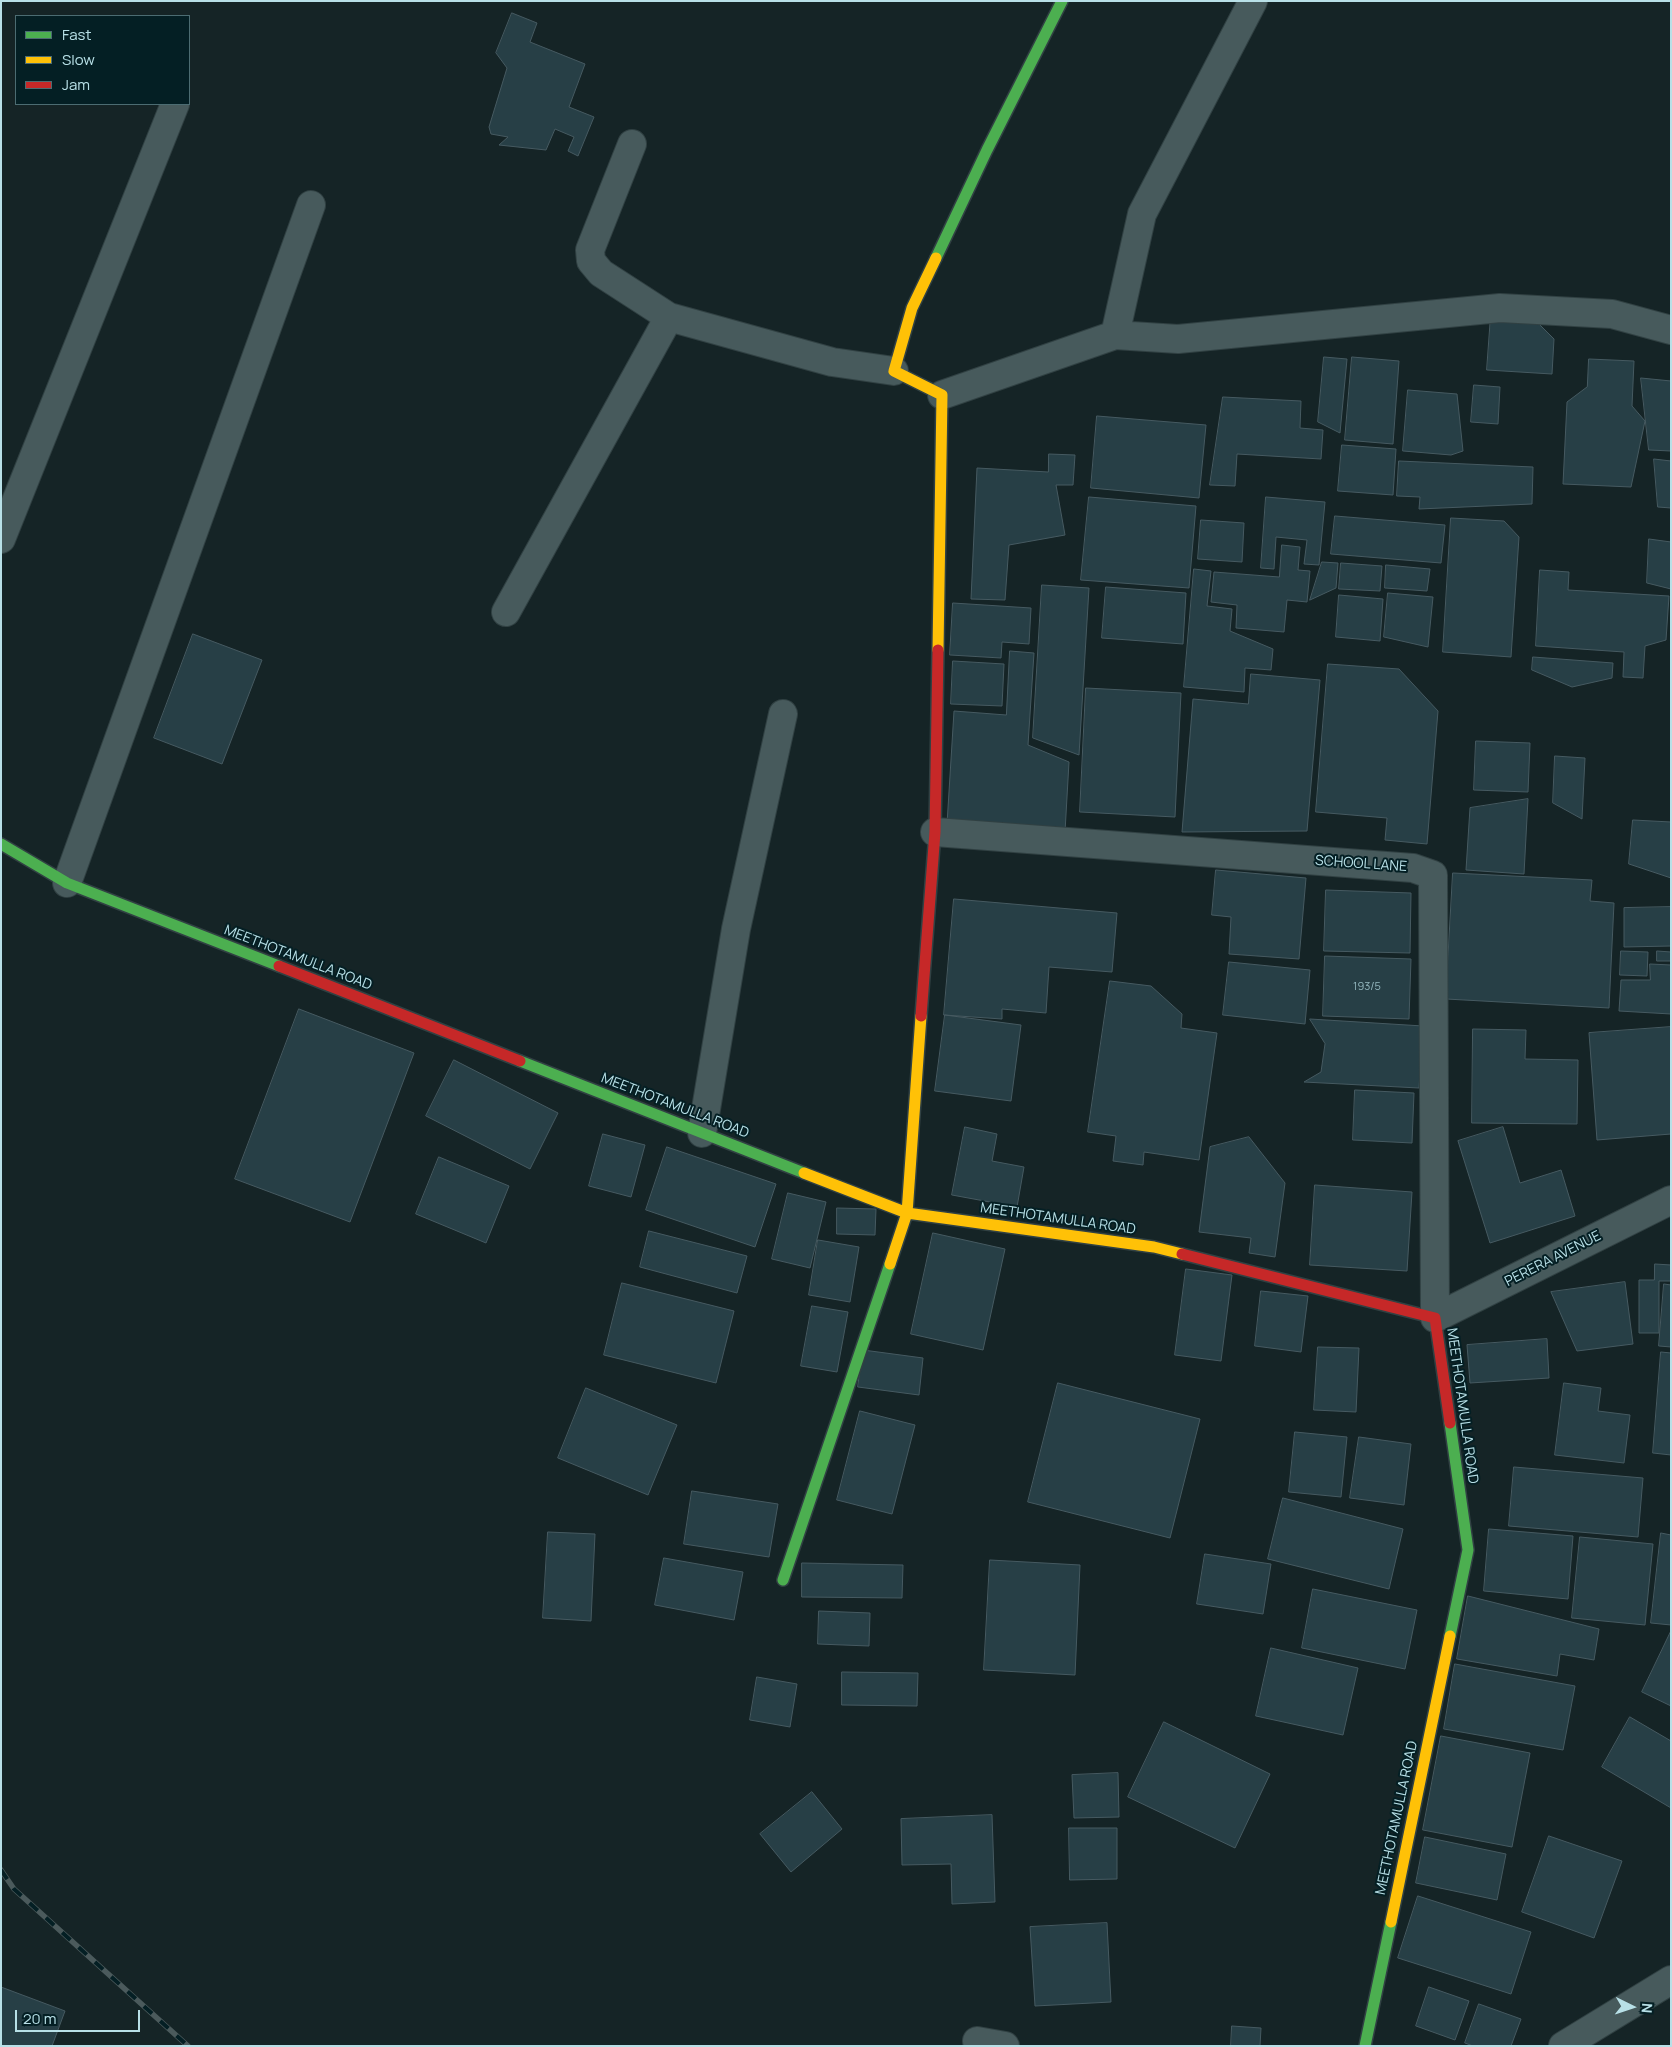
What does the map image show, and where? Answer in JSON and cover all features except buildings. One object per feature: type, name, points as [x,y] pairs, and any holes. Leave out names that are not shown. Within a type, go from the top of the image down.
[{"type":"street","points":[[894,371],[912,308],[987,150],[1062,1]]},
{"type":"street","points":[[1115,335],[1142,214],[1253,1]]},
{"type":"street","points":[[1,539],[175,105]]},
{"type":"street","points":[[632,144],[590,250],[591,262],[601,273],[669,317],[832,362],[894,371],[942,395],[1115,335],[1178,339],[1500,308],[1612,314],[1671,330]]},
{"type":"street","points":[[67,884],[311,205]]},
{"type":"street","points":[[506,612],[669,317]]},
{"type":"street","points":[[783,1580],[907,1213],[935,832],[942,395]]},
{"type":"street","points":[[702,1133],[736,929],[783,714]]},
{"type":"street","name":"SCHOOL LANE","points":[[935,832],[1413,868],[1432,875],[1435,1318]]},
{"type":"street","name":"MEETHOTAMULLA ROAD","points":[[1,844],[67,884],[907,1213],[1154,1247],[1435,1318],[1468,1550],[1365,2046]]},
{"type":"street","name":"PERERA AVENUE","points":[[1435,1318],[1671,1200]]},
{"type":"street","points":[[1562,2046],[1671,1980]]},
{"type":"street","points":[[976,2041],[1005,2046]]},
{"type":"railway","points":[[1,1870],[14,1889],[188,2046]]},
{"type":"traffic: fast","points":[[936,258],[987,150],[1062,1]]},
{"type":"traffic: fast","points":[[1,844],[67,883],[279,966]]},
{"type":"traffic: fast","points":[[520,1061],[804,1173]]},
{"type":"traffic: fast","points":[[783,1580],[890,1264]]},
{"type":"traffic: fast","points":[[1450,1423],[1468,1550],[1450,1636]]},
{"type":"traffic: fast","points":[[1365,2046],[1391,1922]]},
{"type":"traffic: slow","points":[[936,258],[912,308],[894,371],[942,395],[938,650]]},
{"type":"traffic: slow","points":[[890,1264],[907,1213],[921,1016]]},
{"type":"traffic: slow","points":[[804,1173],[907,1213],[1154,1247],[1182,1254]]},
{"type":"traffic: slow","points":[[1391,1922],[1450,1636]]},
{"type":"traffic: jam","points":[[921,1016],[935,832],[938,650]]},
{"type":"traffic: jam","points":[[279,966],[520,1061]]},
{"type":"traffic: jam","points":[[1182,1254],[1435,1318],[1450,1423]]}]
